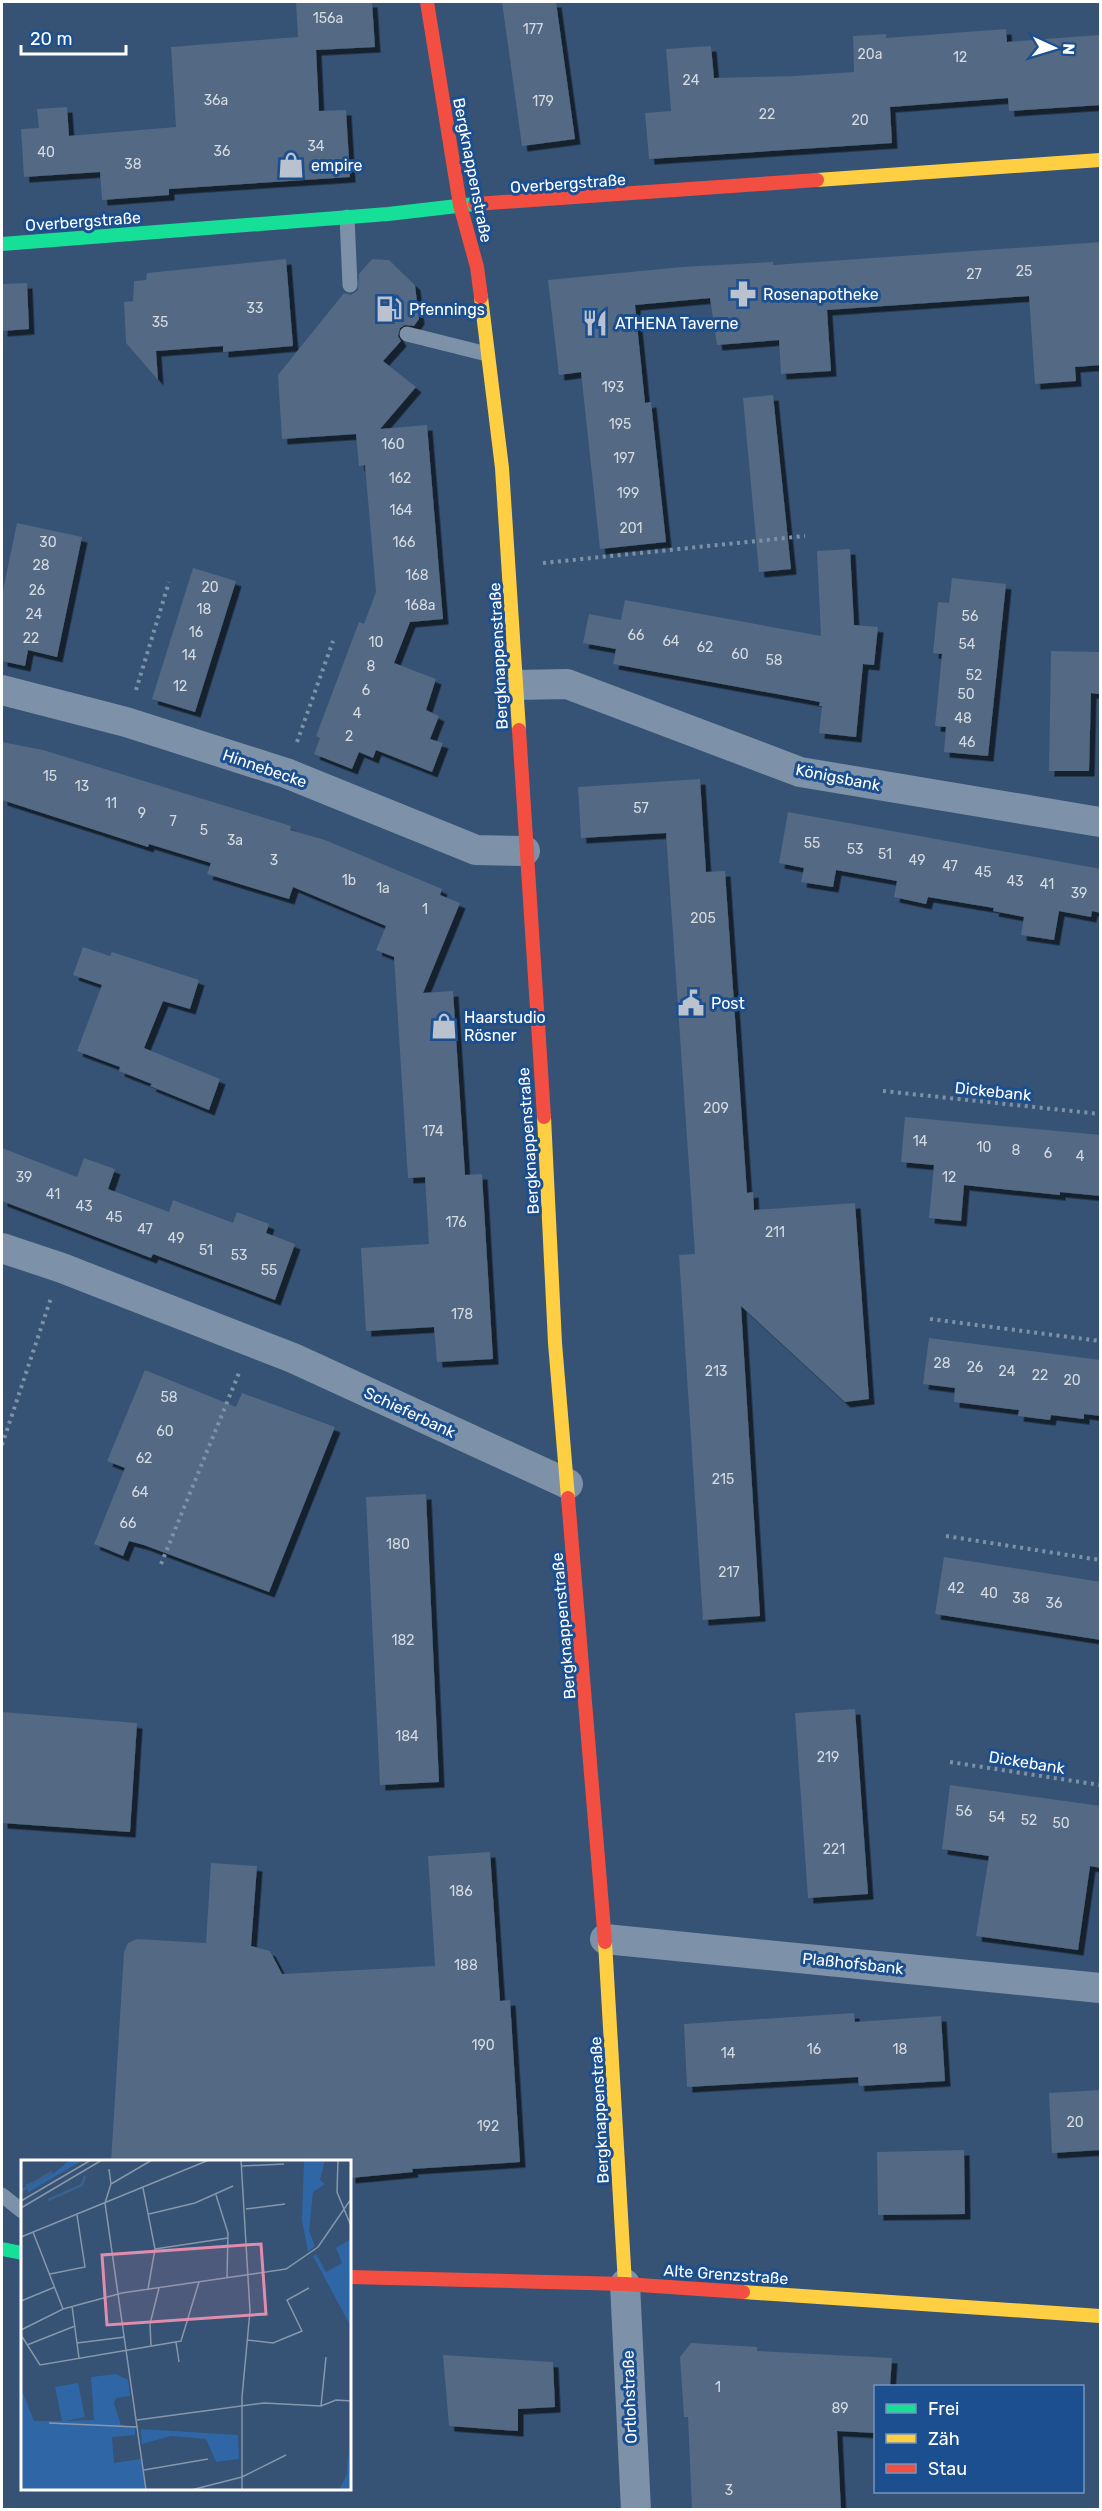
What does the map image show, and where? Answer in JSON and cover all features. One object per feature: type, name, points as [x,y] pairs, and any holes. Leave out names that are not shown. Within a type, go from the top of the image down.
[{"type":"street","name":"Bergknappenstraße","points":[[427,2],[460,205],[477,267],[502,468],[547,1168],[555,1343],[604,1939],[625,2284]]},
{"type":"street","name":"Overbergstraße","points":[[2,244],[347,217],[460,205],[1101,160]]},
{"type":"street","name":"Königsbank","points":[[516,686],[567,684],[800,772],[1101,822]]},
{"type":"street","name":"Hinnebecke","points":[[2,690],[126,722],[286,773],[476,850],[525,851]]},
{"type":"street","name":"Schieferbank","points":[[2,1248],[62,1268],[251,1344],[292,1358],[568,1484]]},
{"type":"street","name":"Plaßhofsbank","points":[[604,1939],[1101,1988]]},
{"type":"street","points":[[2,2249],[21,2253]]},
{"type":"street","name":"Alte Grenzstraße","points":[[351,2277],[625,2284],[1101,2316]]},
{"type":"street","name":"Ortlohstraße","points":[[625,2284],[636,2510]]},
{"type":"lane","points":[[347,217],[350,285]]},
{"type":"lane","points":[[407,334],[487,354]]},
{"type":"lane","points":[[2,2195],[21,2210]]},
{"type":"path","points":[[509,566],[805,536]]},
{"type":"path","points":[[126,722],[169,582]]},
{"type":"path","points":[[286,773],[333,641]]},
{"type":"path","name":"Dickebank","points":[[883,1091],[1101,1114]]},
{"type":"path","points":[[2,1445],[62,1268]]},
{"type":"path","points":[[930,1319],[1101,1341]]},
{"type":"path","points":[[161,1564],[251,1344]]},
{"type":"path","points":[[946,1536],[1101,1560]]},
{"type":"path","name":"Dickebank","points":[[950,1762],[1101,1785]]},
{"type":"building","points":[[296,2],[372,2],[375,47],[316,50],[319,111],[346,110],[350,177],[169,189],[169,195],[102,200],[100,172],[24,177],[21,129],[39,128],[37,109],[67,107],[69,136],[176,127],[171,47],[298,37]]},
{"type":"building","points":[[502,2],[556,2],[575,139],[522,146]]},
{"type":"building","points":[[1006,29],[1007,42],[1099,35],[1101,105],[1009,111],[1008,98],[890,107],[892,143],[649,159],[645,113],[671,111],[666,49],[711,46],[714,78],[794,76],[854,72],[853,36],[886,34],[886,38]]},
{"type":"building","points":[[1101,242],[1101,365],[1075,367],[1076,381],[1035,384],[1029,296],[827,310],[831,371],[781,374],[779,340],[717,345],[710,298],[635,305],[645,403],[651,402],[666,542],[600,549],[581,372],[559,375],[548,280],[682,267],[773,262],[773,265]]},
{"type":"building","points":[[286,259],[293,346],[223,352],[223,346],[156,351],[158,380],[126,343],[124,302],[133,301],[134,281],[146,280],[147,273]]},
{"type":"building","points":[[372,259],[389,260],[415,285],[419,319],[414,326],[405,325],[400,328],[398,336],[401,341],[383,361],[416,387],[380,429],[427,425],[443,619],[410,622],[394,663],[436,679],[426,710],[439,716],[430,739],[443,743],[432,772],[376,750],[373,758],[359,752],[352,769],[314,754],[320,738],[316,736],[359,622],[364,624],[376,592],[365,465],[359,466],[356,434],[282,439],[278,375],[344,293],[351,295],[358,290],[359,274]]},
{"type":"building","points":[[27,283],[29,329],[2,331],[2,284]]},
{"type":"building","points":[[773,395],[791,569],[759,572],[743,398]]},
{"type":"building","points":[[17,523],[82,537],[57,657],[28,650],[25,666],[2,661],[2,595]]},
{"type":"building","points":[[850,549],[854,625],[878,627],[874,665],[863,664],[856,737],[819,733],[822,706],[819,706],[820,702],[613,664],[616,649],[583,643],[589,614],[621,620],[625,600],[821,636],[817,551]]},
{"type":"building","points":[[193,568],[236,581],[195,712],[152,699]]},
{"type":"building","points":[[952,578],[1006,584],[988,756],[944,752],[946,727],[935,726],[942,654],[933,653],[938,602],[949,603]]},
{"type":"building","points":[[1051,651],[1100,652],[1099,694],[1091,693],[1089,771],[1049,771]]},
{"type":"building","points":[[2,742],[43,750],[291,826],[290,830],[325,840],[442,889],[440,895],[460,903],[423,993],[453,991],[465,1175],[482,1174],[493,1359],[437,1362],[434,1327],[366,1331],[361,1248],[429,1244],[425,1177],[408,1178],[394,957],[376,950],[386,926],[293,887],[289,899],[207,874],[211,863],[149,844],[148,847],[2,800]]},
{"type":"building","points":[[700,779],[706,872],[725,871],[747,1193],[753,1192],[754,1210],[855,1203],[869,1399],[845,1402],[741,1306],[760,1616],[703,1620],[679,1255],[695,1254],[666,833],[581,838],[578,787]]},
{"type":"building","points":[[788,812],[1101,869],[1101,913],[1092,911],[1091,917],[1059,911],[1054,940],[1021,935],[1024,917],[993,911],[994,908],[928,897],[926,904],[894,897],[897,881],[836,870],[833,887],[801,882],[804,868],[779,863]]},
{"type":"building","points":[[83,947],[110,956],[112,952],[199,980],[190,1009],[163,1001],[144,1048],[220,1079],[209,1110],[150,1086],[152,1084],[119,1071],[120,1067],[77,1051],[102,985],[73,975]]},
{"type":"building","points":[[905,1117],[1101,1135],[1101,1196],[1060,1192],[1060,1195],[964,1185],[961,1221],[929,1218],[934,1165],[901,1162]]},
{"type":"building","points":[[2,1148],[77,1177],[84,1158],[115,1169],[108,1189],[169,1212],[173,1200],[233,1223],[237,1212],[269,1224],[266,1233],[295,1244],[275,1300],[153,1254],[151,1258],[2,1201]]},
{"type":"building","points":[[929,1338],[1101,1360],[1101,1416],[1084,1414],[1084,1419],[1051,1415],[1050,1420],[1018,1416],[1019,1410],[954,1402],[955,1388],[923,1384]]},
{"type":"building","points":[[145,1370],[236,1407],[242,1393],[335,1427],[269,1592],[144,1545],[129,1541],[123,1556],[94,1544],[125,1468],[107,1461]]},
{"type":"building","points":[[426,1494],[439,1782],[380,1785],[366,1497]]},
{"type":"building","points":[[944,1557],[1101,1582],[1101,1640],[935,1614]]},
{"type":"building","points":[[855,1709],[868,1894],[808,1898],[795,1713]]},
{"type":"building","points":[[2,1712],[137,1723],[130,1832],[2,1823]]},
{"type":"building","points":[[950,1785],[1101,1806],[1101,1868],[1090,1866],[1078,1950],[976,1936],[989,1856],[942,1849]]},
{"type":"building","points":[[490,1852],[500,2001],[510,2000],[520,2162],[412,2169],[413,2172],[351,2178],[351,2160],[111,2160],[124,1952],[128,1943],[137,1939],[206,1943],[211,1863],[257,1866],[251,1946],[270,1951],[282,1974],[435,1966],[428,1856]]},
{"type":"building","points":[[854,2013],[855,2022],[941,2016],[945,2081],[859,2086],[858,2077],[687,2087],[684,2024]]},
{"type":"building","points":[[1101,2090],[1101,2150],[1052,2153],[1049,2093]]},
{"type":"building","points":[[964,2150],[965,2214],[878,2215],[877,2152]]},
{"type":"building","points":[[691,2343],[757,2347],[757,2351],[892,2358],[890,2385],[874,2385],[874,2433],[837,2431],[841,2510],[692,2510],[688,2417],[684,2417],[680,2357]]},
{"type":"building","points":[[443,2355],[553,2362],[555,2407],[518,2409],[518,2431],[449,2426]]},
{"type":"traffic: fast","points":[[2,244],[388,214],[475,204]]},
{"type":"traffic: fast","points":[[2,2249],[21,2253]]},
{"type":"traffic: slow","points":[[817,180],[1100,160]]},
{"type":"traffic: slow","points":[[481,297],[502,468],[519,730]]},
{"type":"traffic: slow","points":[[544,1117],[555,1343],[568,1498]]},
{"type":"traffic: slow","points":[[605,1942],[625,2284]]},
{"type":"traffic: slow","points":[[743,2292],[1100,2316]]},
{"type":"traffic: jam","points":[[427,2],[460,205],[477,267],[481,297]]},
{"type":"traffic: jam","points":[[475,204],[817,180]]},
{"type":"traffic: jam","points":[[519,730],[544,1117]]},
{"type":"traffic: jam","points":[[568,1498],[605,1942]]},
{"type":"traffic: jam","points":[[351,2277],[625,2284],[743,2292]]},
{"type":"place","name":"empire","points":[[291,165]]},
{"type":"place","name":"Rosenapotheke","points":[[743,294]]},
{"type":"place","name":"Pfennings","points":[[389,309]]},
{"type":"place","name":"ATHENA Taverne","points":[[595,323]]},
{"type":"place","name":"Post","points":[[691,1003]]},
{"type":"place","name":"Haarstudio Rösner","points":[[444,1026]]}]
